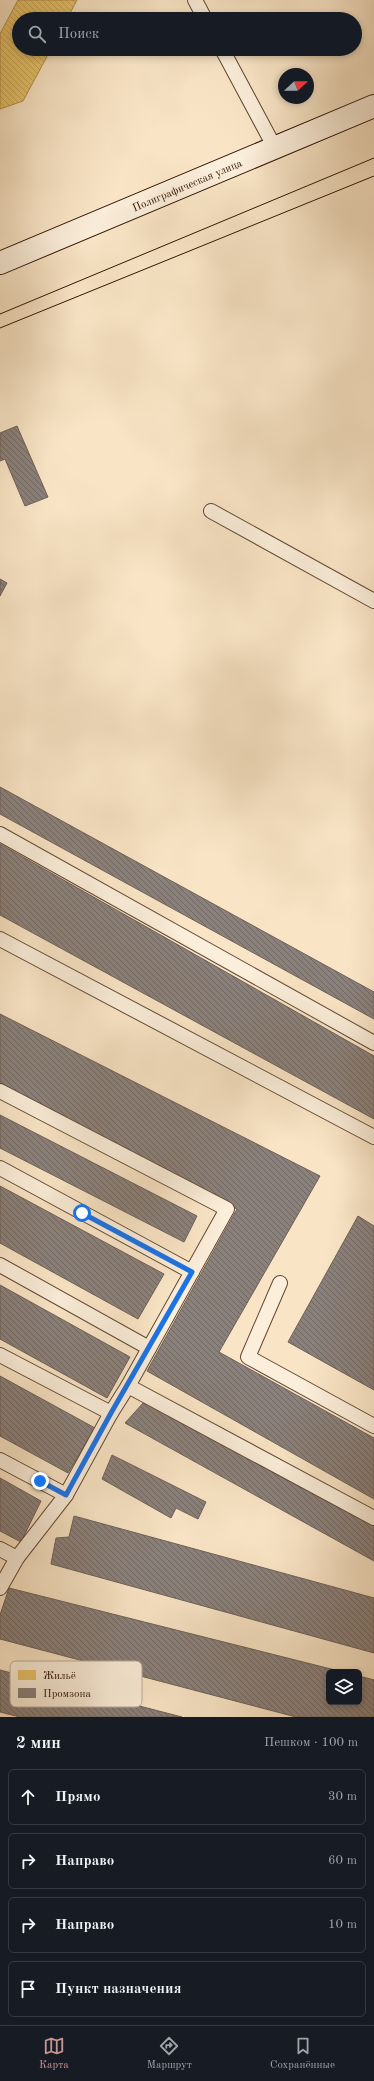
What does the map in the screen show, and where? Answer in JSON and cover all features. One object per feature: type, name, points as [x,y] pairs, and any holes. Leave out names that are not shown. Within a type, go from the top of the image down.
[{"type":"street","name":"Полиграфическая улица","points":[[0,263],[374,106]]},
{"type":"lane","points":[[195,0],[201,12]]},
{"type":"lane","points":[[226,56],[275,148]]},
{"type":"lane","points":[[211,511],[374,601]]},
{"type":"lane","points":[[0,834],[374,1043]]},
{"type":"lane","points":[[0,939],[374,1137]]},
{"type":"lane","points":[[0,1091],[226,1210],[66,1495],[18,1558],[0,1588]]},
{"type":"lane","points":[[0,1168],[192,1272]]},
{"type":"lane","points":[[0,1265],[149,1348]]},
{"type":"lane","points":[[280,1283],[248,1357],[374,1426]]},
{"type":"lane","points":[[0,1355],[111,1413]]},
{"type":"lane","points":[[128,1386],[374,1518]]},
{"type":"lane","points":[[0,1460],[66,1495]]},
{"type":"lane","points":[[0,1549],[18,1558]]},
{"type":"building: Жильё","points":[[18,0],[77,0],[71,12],[12,12],[12,56],[47,56],[23,101],[0,109],[0,34]]},
{"type":"building: Промзона","points":[[17,426],[48,497],[25,506],[5,459],[0,461],[0,433]]},
{"type":"building: Промзона","points":[[0,579],[7,583],[0,596]]},
{"type":"building: Промзона","points":[[0,787],[374,992],[374,1019],[0,814]]},
{"type":"building: Промзона","points":[[0,844],[374,1056],[374,1119],[0,915]]},
{"type":"building: Промзона","points":[[0,1014],[320,1176],[219,1352],[374,1438],[374,1499],[147,1371],[237,1209],[0,1088]]},
{"type":"building: Промзона","points":[[0,1115],[197,1216],[184,1242],[0,1148]]},
{"type":"building: Промзона","points":[[0,1186],[164,1274],[138,1319],[0,1243]]},
{"type":"building: Промзона","points":[[358,1216],[374,1226],[374,1390],[288,1342]]},
{"type":"building: Промзона","points":[[0,1285],[130,1357],[107,1398],[0,1339]]},
{"type":"building: Промзона","points":[[0,1376],[95,1428],[68,1473],[0,1436]]},
{"type":"building: Промзона","points":[[144,1402],[374,1526],[374,1561],[125,1423]]},
{"type":"building: Промзона","points":[[112,1455],[206,1502],[198,1519],[176,1508],[171,1518],[102,1479]]},
{"type":"building: Промзона","points":[[0,1478],[41,1501],[21,1542],[0,1531]]},
{"type":"building: Промзона","points":[[74,1516],[374,1598],[374,1653],[51,1564],[56,1538],[69,1537]]},
{"type":"building: Промзона","points":[[9,1588],[331,1669],[326,1669],[326,1705],[362,1705],[362,1677],[374,1680],[374,1717],[296,1717],[142,1676],[142,1661],[83,1661],[0,1639],[0,1615]]},
{"type":"building: Промзона","points":[[0,1670],[10,1673],[10,1707],[142,1707],[182,1717],[20,1717],[0,1712]]},
{"type":"tram line","points":[[0,314],[374,158]]},
{"type":"tram line","points":[[0,328],[374,176]]},
{"type":"route","points":[[40,1481],[66,1495],[192,1272],[82,1213]]}]
